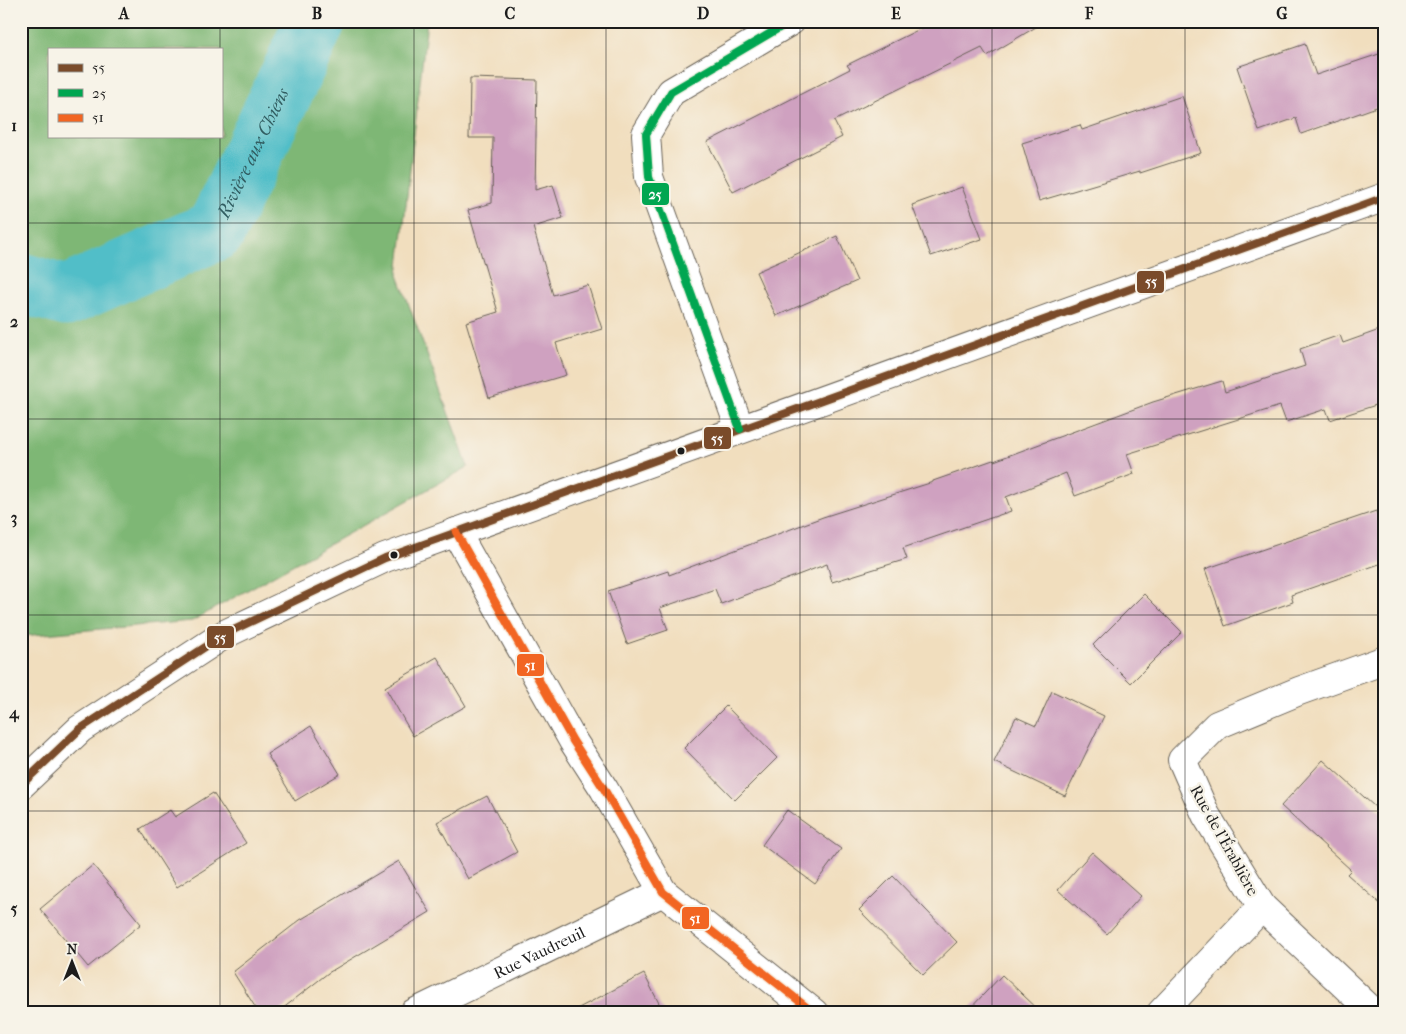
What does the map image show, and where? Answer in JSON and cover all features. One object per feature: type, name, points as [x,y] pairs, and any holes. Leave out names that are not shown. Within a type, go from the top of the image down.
[{"type":"street","points":[[740,429],[649,178],[646,134],[671,92],[791,21]]},
{"type":"street","points":[[21,785],[80,729],[225,634],[385,558],[1385,197]]},
{"type":"street","points":[[456,532],[573,741],[604,789],[663,892],[814,1013]]},
{"type":"street","name":"Rue de l'Érablière","points":[[1374,1013],[1262,907],[1206,814],[1182,760],[1217,725],[1300,691],[1385,660]]},
{"type":"street","name":"Rue Vaudreuil","points":[[414,1013],[663,892]]},
{"type":"street","points":[[1161,1013],[1262,907]]},
{"type":"green space","points":[[21,21],[427,21],[398,275],[468,467],[192,621],[21,636]]},
{"type":"building","points":[[936,21],[1046,21],[987,56],[982,48],[834,121],[842,137],[733,192],[707,142],[850,69],[847,65]]},
{"type":"building","points":[[1305,44],[1316,75],[1385,52],[1385,104],[1301,134],[1296,118],[1259,131],[1237,67]]},
{"type":"building","points":[[470,78],[537,80],[535,190],[553,185],[563,218],[533,227],[553,295],[588,285],[602,329],[556,343],[566,375],[489,398],[466,322],[498,312],[468,210],[492,203],[493,138],[469,138]]},
{"type":"building","points":[[1182,96],[1201,153],[1140,173],[1140,171],[1039,201],[1022,143],[1080,125],[1082,130]]},
{"type":"building","points":[[962,187],[982,239],[931,256],[912,205]]},
{"type":"building","points":[[837,236],[857,281],[776,316],[756,272]]},
{"type":"building","points":[[1385,328],[1385,402],[1330,420],[1326,409],[1286,422],[1280,406],[1127,454],[1134,474],[1075,496],[1066,473],[1006,497],[1011,511],[903,548],[907,559],[832,582],[827,564],[721,604],[715,589],[660,608],[668,630],[627,644],[608,591],[668,571],[669,575],[823,517],[994,461],[1153,402],[1222,381],[1225,392],[1305,366],[1300,349],[1340,335],[1343,343]]},
{"type":"building","points":[[1376,511],[1385,535],[1385,562],[1291,595],[1293,602],[1225,626],[1205,569]]},
{"type":"building","points":[[1144,594],[1182,632],[1131,683],[1093,645]]},
{"type":"building","points":[[437,657],[466,706],[413,736],[385,687]]},
{"type":"building","points":[[1052,691],[1104,716],[1065,796],[994,762],[1016,717],[1036,726]]},
{"type":"building","points":[[726,706],[777,758],[735,800],[684,748]]},
{"type":"building","points":[[311,726],[340,774],[295,801],[267,754]]},
{"type":"building","points":[[1323,760],[1385,816],[1385,908],[1347,874],[1351,870],[1281,806]]},
{"type":"building","points":[[213,793],[246,843],[177,887],[140,829],[170,810],[175,817]]},
{"type":"building","points":[[487,796],[517,852],[468,879],[437,822]]},
{"type":"building","points":[[787,810],[841,849],[815,884],[762,845]]},
{"type":"building","points":[[1092,852],[1141,896],[1107,934],[1058,890]]},
{"type":"building","points":[[399,861],[430,912],[328,973],[277,1013],[259,1013],[233,972],[300,920]]},
{"type":"building","points":[[93,865],[141,924],[88,967],[40,909]]},
{"type":"building","points":[[893,876],[957,942],[923,975],[859,910]]},
{"type":"building","points":[[644,974],[664,1013],[569,1013]]},
{"type":"building","points":[[1002,975],[1042,1013],[966,1013]]},
{"type":"waterway","name":"Rivière aux Chiens","points":[[21,283],[66,296],[216,230],[315,21]]},
{"type":"transit line","name":"25","points":[[740,429],[649,177],[646,134],[671,92],[791,21]]},
{"type":"transit line","name":"55","points":[[21,785],[80,729],[225,634],[385,558],[1385,197]]},
{"type":"transit line","name":"51","points":[[456,532],[573,741],[604,789],[663,892],[814,1013]]}]
